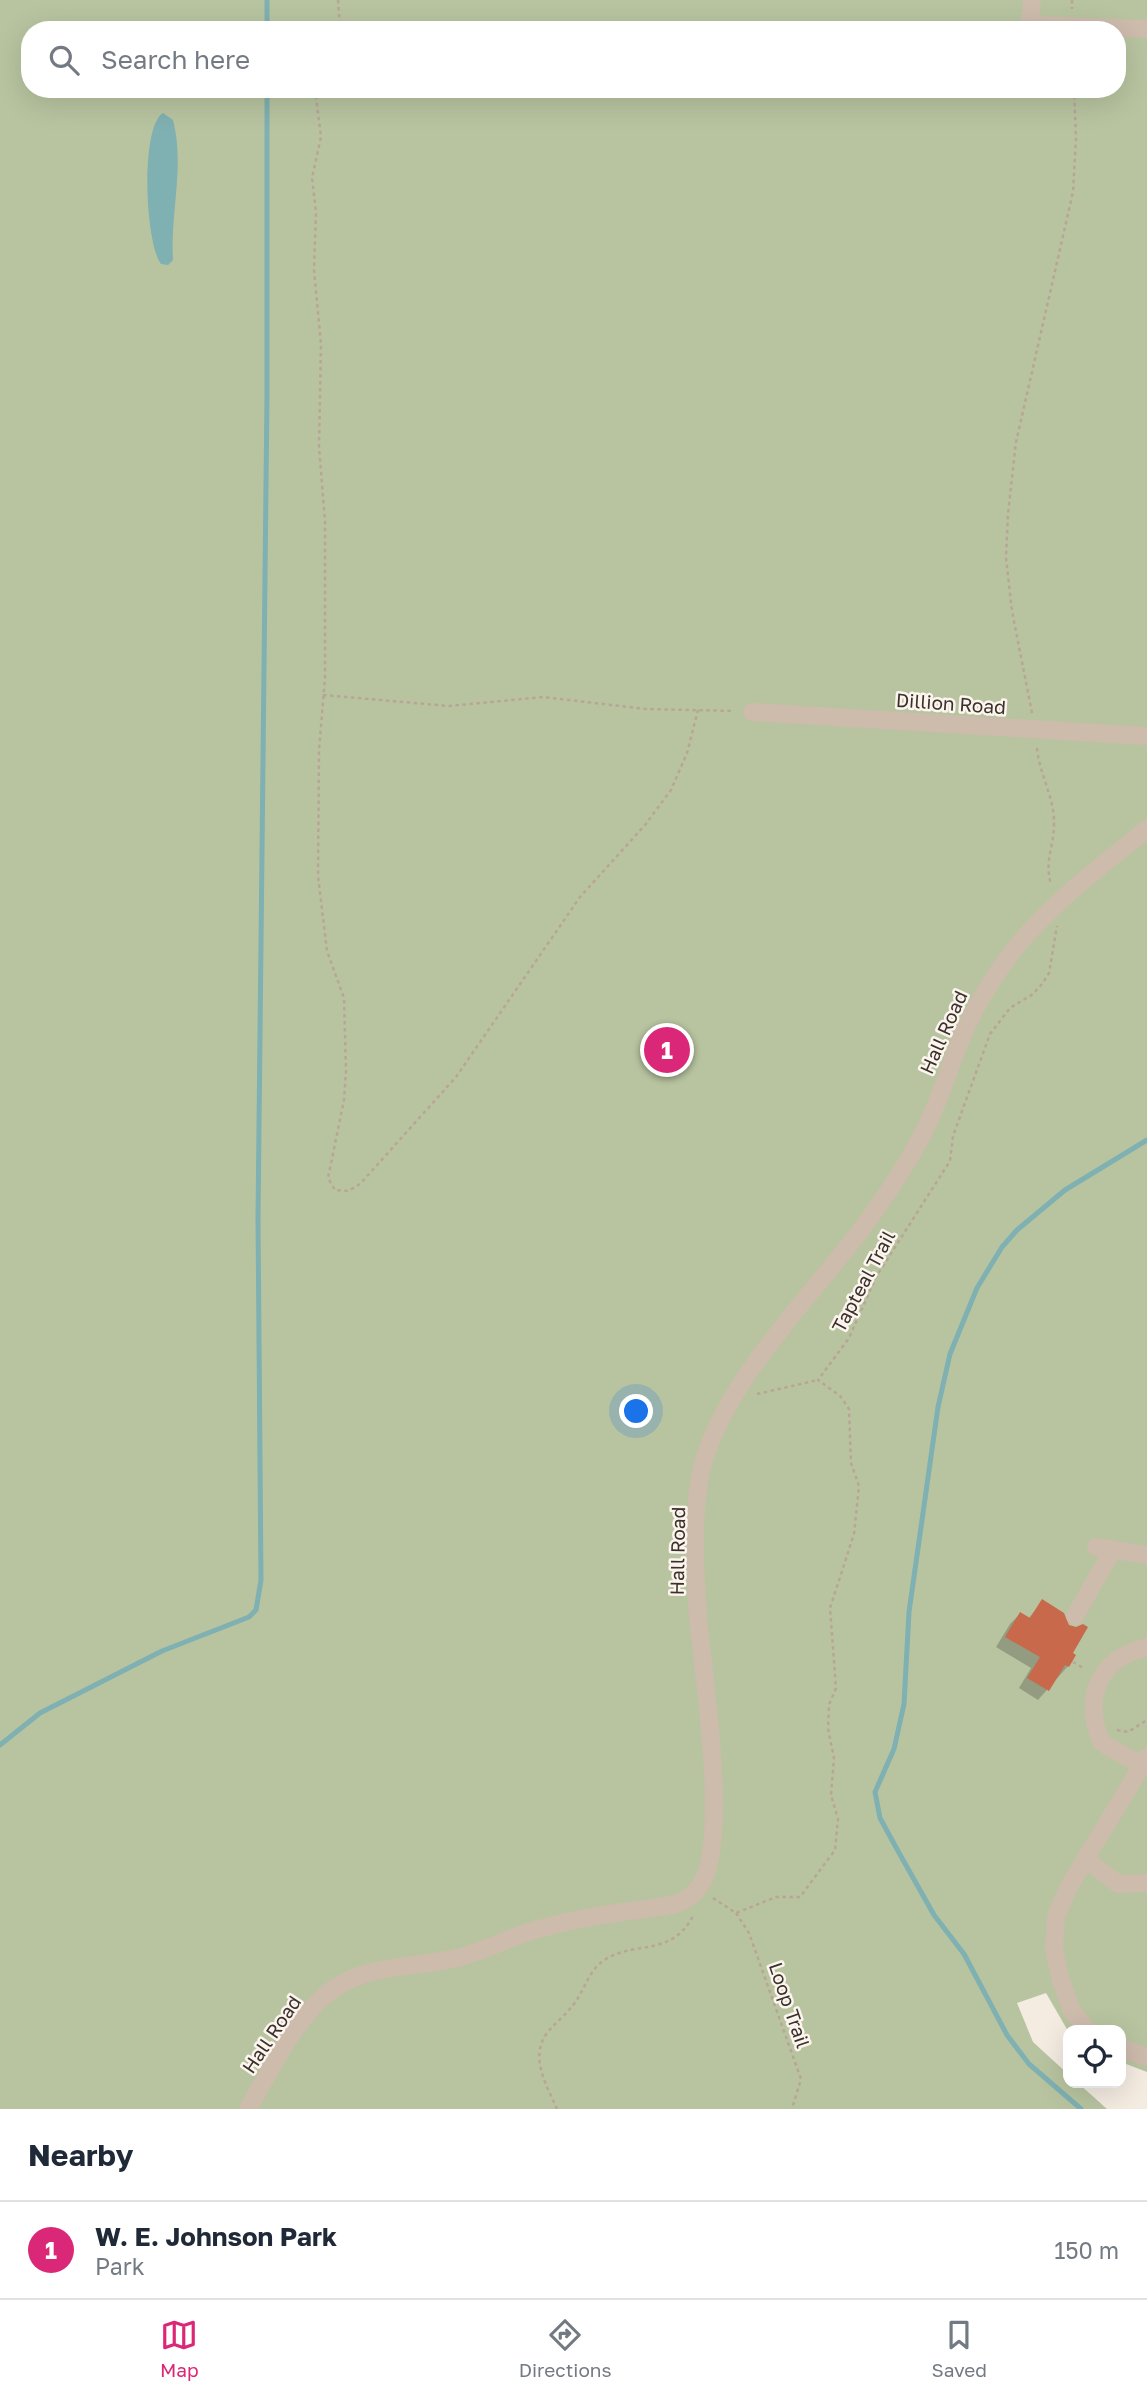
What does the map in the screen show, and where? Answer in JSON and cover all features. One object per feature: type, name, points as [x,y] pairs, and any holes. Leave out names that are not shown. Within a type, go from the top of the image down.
[{"type":"lane","points":[[1030,21],[1031,0]]},
{"type":"lane","points":[[1126,29],[1147,30]]},
{"type":"lane","name":"Dillion Road","points":[[752,712],[1147,736]]},
{"type":"lane","name":"Hall Road","points":[[248,2109],[293,2036],[320,2000],[355,1976],[394,1965],[459,1958],[528,1932],[587,1917],[685,1902],[698,1890],[708,1874],[712,1850],[714,1775],[698,1611],[696,1545],[700,1478],[711,1440],[734,1399],[781,1328],[884,1199],[922,1138],[961,1037],[988,985],[1020,943],[1091,874],[1147,829]]},
{"type":"lane","points":[[1075,1616],[1104,1548],[1147,1555]]},
{"type":"lane","points":[[1083,2025],[1072,2011],[1061,1981],[1054,1932],[1068,1888],[1144,1762],[1101,1742],[1092,1709],[1094,1690],[1112,1665],[1131,1651],[1147,1647]]},
{"type":"lane","points":[[1087,1860],[1118,1884],[1147,1884]]},
{"type":"lane","points":[[1126,2049],[1145,2055]]},
{"type":"path","points":[[338,0],[339,21]]},
{"type":"path","points":[[316,98],[321,137],[312,178],[316,212],[314,270],[321,344],[319,447],[325,521],[323,695],[318,750],[320,908],[327,951],[344,999],[346,1071],[344,1100],[329,1184],[342,1193],[360,1184],[456,1077],[580,897],[645,825],[671,790],[687,753],[698,710]]},
{"type":"path","name":"Tapteal Trail","points":[[818,1380],[849,1338],[876,1277],[950,1160],[953,1136],[995,1026],[1010,1008],[1033,994],[1049,973],[1058,931],[1047,864],[1054,824],[1039,767],[1035,729],[1012,611],[1006,558],[1016,442],[1073,192],[1074,98]]},
{"type":"path","points":[[323,695],[413,705],[449,706],[543,697],[624,707],[752,712]]},
{"type":"path","points":[[698,1890],[736,1913],[776,1897],[800,1897],[835,1850],[838,1819],[831,1795],[834,1758],[828,1728],[829,1704],[836,1688],[830,1608],[854,1534],[859,1486],[850,1450],[849,1409],[840,1396],[818,1380],[734,1399]]},
{"type":"path","points":[[1112,1728],[1128,1732],[1147,1720]]},
{"type":"path","points":[[557,2109],[540,2068],[539,2056],[547,2033],[574,2005],[591,1973],[603,1961],[673,1940],[691,1922],[698,1907],[698,1890]]},
{"type":"path","name":"Loop Trail","points":[[736,1913],[753,1944],[800,2079],[792,2109]]},
{"type":"green space","points":[[0,0],[1147,0],[1147,2072],[1126,2064],[1126,2025],[1065,2025],[1046,1993],[1017,2003],[1033,2042],[1063,2069],[1063,2088],[1084,2088],[1107,2109],[0,2109]]},
{"type":"water","points":[[163,113],[173,120],[178,155],[173,260],[168,265],[161,264],[151,234],[147,186],[151,140],[156,123]]},
{"type":"building","points":[[1042,1599],[1064,1613],[1069,1625],[1076,1627],[1083,1624],[1088,1627],[1073,1653],[1076,1655],[1069,1667],[1065,1665],[1049,1691],[1027,1678],[1040,1657],[1005,1637],[1020,1612],[1030,1618]]},
{"type":"waterway","points":[[267,0],[267,21]]},
{"type":"waterway","points":[[0,1745],[40,1713],[162,1651],[249,1617],[256,1610],[261,1580],[258,1218],[267,395],[267,98]]},
{"type":"waterway","points":[[1081,2109],[1029,2064],[1007,2035],[964,1954],[934,1915],[880,1818],[875,1792],[894,1749],[904,1704],[909,1612],[938,1407],[950,1354],[977,1288],[1002,1247],[1017,1230],[1065,1190],[1147,1140]]},
{"type":"place","name":"W. E. Johnson Park","points":[[667,1050]]}]
